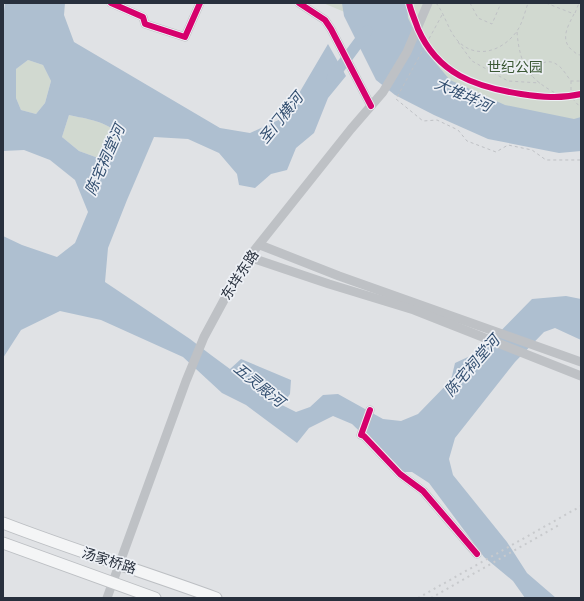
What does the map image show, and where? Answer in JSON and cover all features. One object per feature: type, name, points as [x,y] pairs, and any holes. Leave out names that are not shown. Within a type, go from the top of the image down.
[{"type":"main road","points":[[299,3],[324,20],[332,29],[371,106]]},
{"type":"main road","name":"东垟东路","points":[[107,598],[118,564],[186,381],[204,337],[224,300],[249,257],[351,129],[383,92],[408,52],[424,14],[435,4]]},
{"type":"main road","points":[[260,245],[339,276],[581,362]]},
{"type":"main road","points":[[249,257],[329,284],[414,310],[581,376]]},
{"type":"main road","name":"汤家桥路","points":[[3,523],[51,542],[216,598]]},
{"type":"main road","name":"汤家桥路","points":[[3,543],[155,598]]},
{"type":"street","points":[[112,3],[143,16],[145,24],[185,37],[200,3]]},
{"type":"street","points":[[370,410],[361,435],[364,436],[400,474],[423,491],[477,554]]},
{"type":"path","points":[[436,3],[435,4],[456,39],[472,61],[508,81],[540,83]]},
{"type":"path","points":[[470,3],[478,18],[492,24],[501,3]]},
{"type":"path","points":[[456,39],[464,47],[472,51],[483,53],[495,50],[504,45],[517,31],[528,3]]},
{"type":"path","points":[[546,3],[574,14]]},
{"type":"path","points":[[579,3],[566,32],[565,41],[569,48],[581,56]]},
{"type":"path","points":[[442,15],[428,47],[419,57],[396,99],[423,121],[436,120],[458,130],[467,141],[496,152],[508,145],[532,150],[546,160],[581,160]]},
{"type":"path","points":[[517,31],[518,49],[523,64],[531,76],[549,90],[563,97]]},
{"type":"path","points":[[421,35],[428,47]]},
{"type":"path","points":[[531,76],[538,65],[544,61],[552,62],[560,66],[571,81],[574,96],[581,108]]},
{"type":"path","points":[[571,81],[581,81]]},
{"type":"path","points":[[547,98],[574,96]]},
{"type":"green space","name":"世纪公园","points":[[323,3],[581,3],[581,145],[446,114],[359,18]]},
{"type":"green space","points":[[28,60],[43,65],[51,81],[45,103],[36,114],[21,110],[16,98],[16,69]]},
{"type":"green space","points":[[69,115],[96,121],[115,130],[120,135],[115,147],[101,159],[79,151],[62,137]]},
{"type":"water","points":[[5,3],[65,3],[64,15],[74,42],[220,128],[250,133],[285,117],[328,44],[346,76],[328,98],[314,133],[296,148],[287,170],[271,174],[255,188],[239,185],[237,174],[219,153],[188,139],[154,137],[108,248],[105,282],[190,339],[230,369],[241,359],[291,380],[290,394],[282,405],[296,412],[310,407],[323,395],[338,394],[383,419],[401,421],[418,414],[451,380],[455,363],[481,351],[532,299],[566,296],[581,299],[581,340],[555,328],[544,332],[515,362],[455,438],[449,459],[453,475],[507,542],[527,573],[556,598],[525,598],[513,581],[484,557],[429,483],[412,472],[402,472],[352,424],[333,416],[309,428],[297,443],[246,405],[222,393],[183,357],[101,320],[60,311],[21,330],[3,358],[3,236],[22,245],[57,257],[75,243],[88,212],[75,180],[50,160],[24,150],[3,151],[3,19]],"holes":[[[28,60],[43,65],[51,81],[45,103],[36,114],[21,110],[16,98],[16,69]],[[69,115],[96,121],[115,130],[120,135],[115,147],[101,159],[79,151],[62,137]]]},
{"type":"water","name":"大堆垟河","points":[[342,3],[407,3],[408,18],[423,48],[450,80],[505,105],[574,119],[581,117],[581,151],[559,153],[488,139],[434,115],[395,95],[376,80],[344,16]]},
{"type":"waterway","name":"圣门横河","points":[[332,78],[367,31]]},
{"type":"railway","points":[[418,598],[581,506]]},
{"type":"railway","points":[[431,598],[559,525]]},
{"type":"cycle path","points":[[111,3],[143,17],[145,24],[185,37],[200,3]]},
{"type":"cycle path","points":[[299,3],[325,20],[371,106]]},
{"type":"cycle path","points":[[409,3],[418,29],[426,44],[436,57],[460,76],[488,87],[521,94],[551,97],[566,97],[581,94]]},
{"type":"cycle path","points":[[370,410],[361,435],[364,436],[400,474],[423,491],[477,554]]},
{"type":"water label","name":"陈宅祠堂河","points":[[105,160]]},
{"type":"water label","name":"陈宅祠堂河","points":[[472,366]]},
{"type":"water label","name":"五灵殿河","points":[[259,385]]}]
